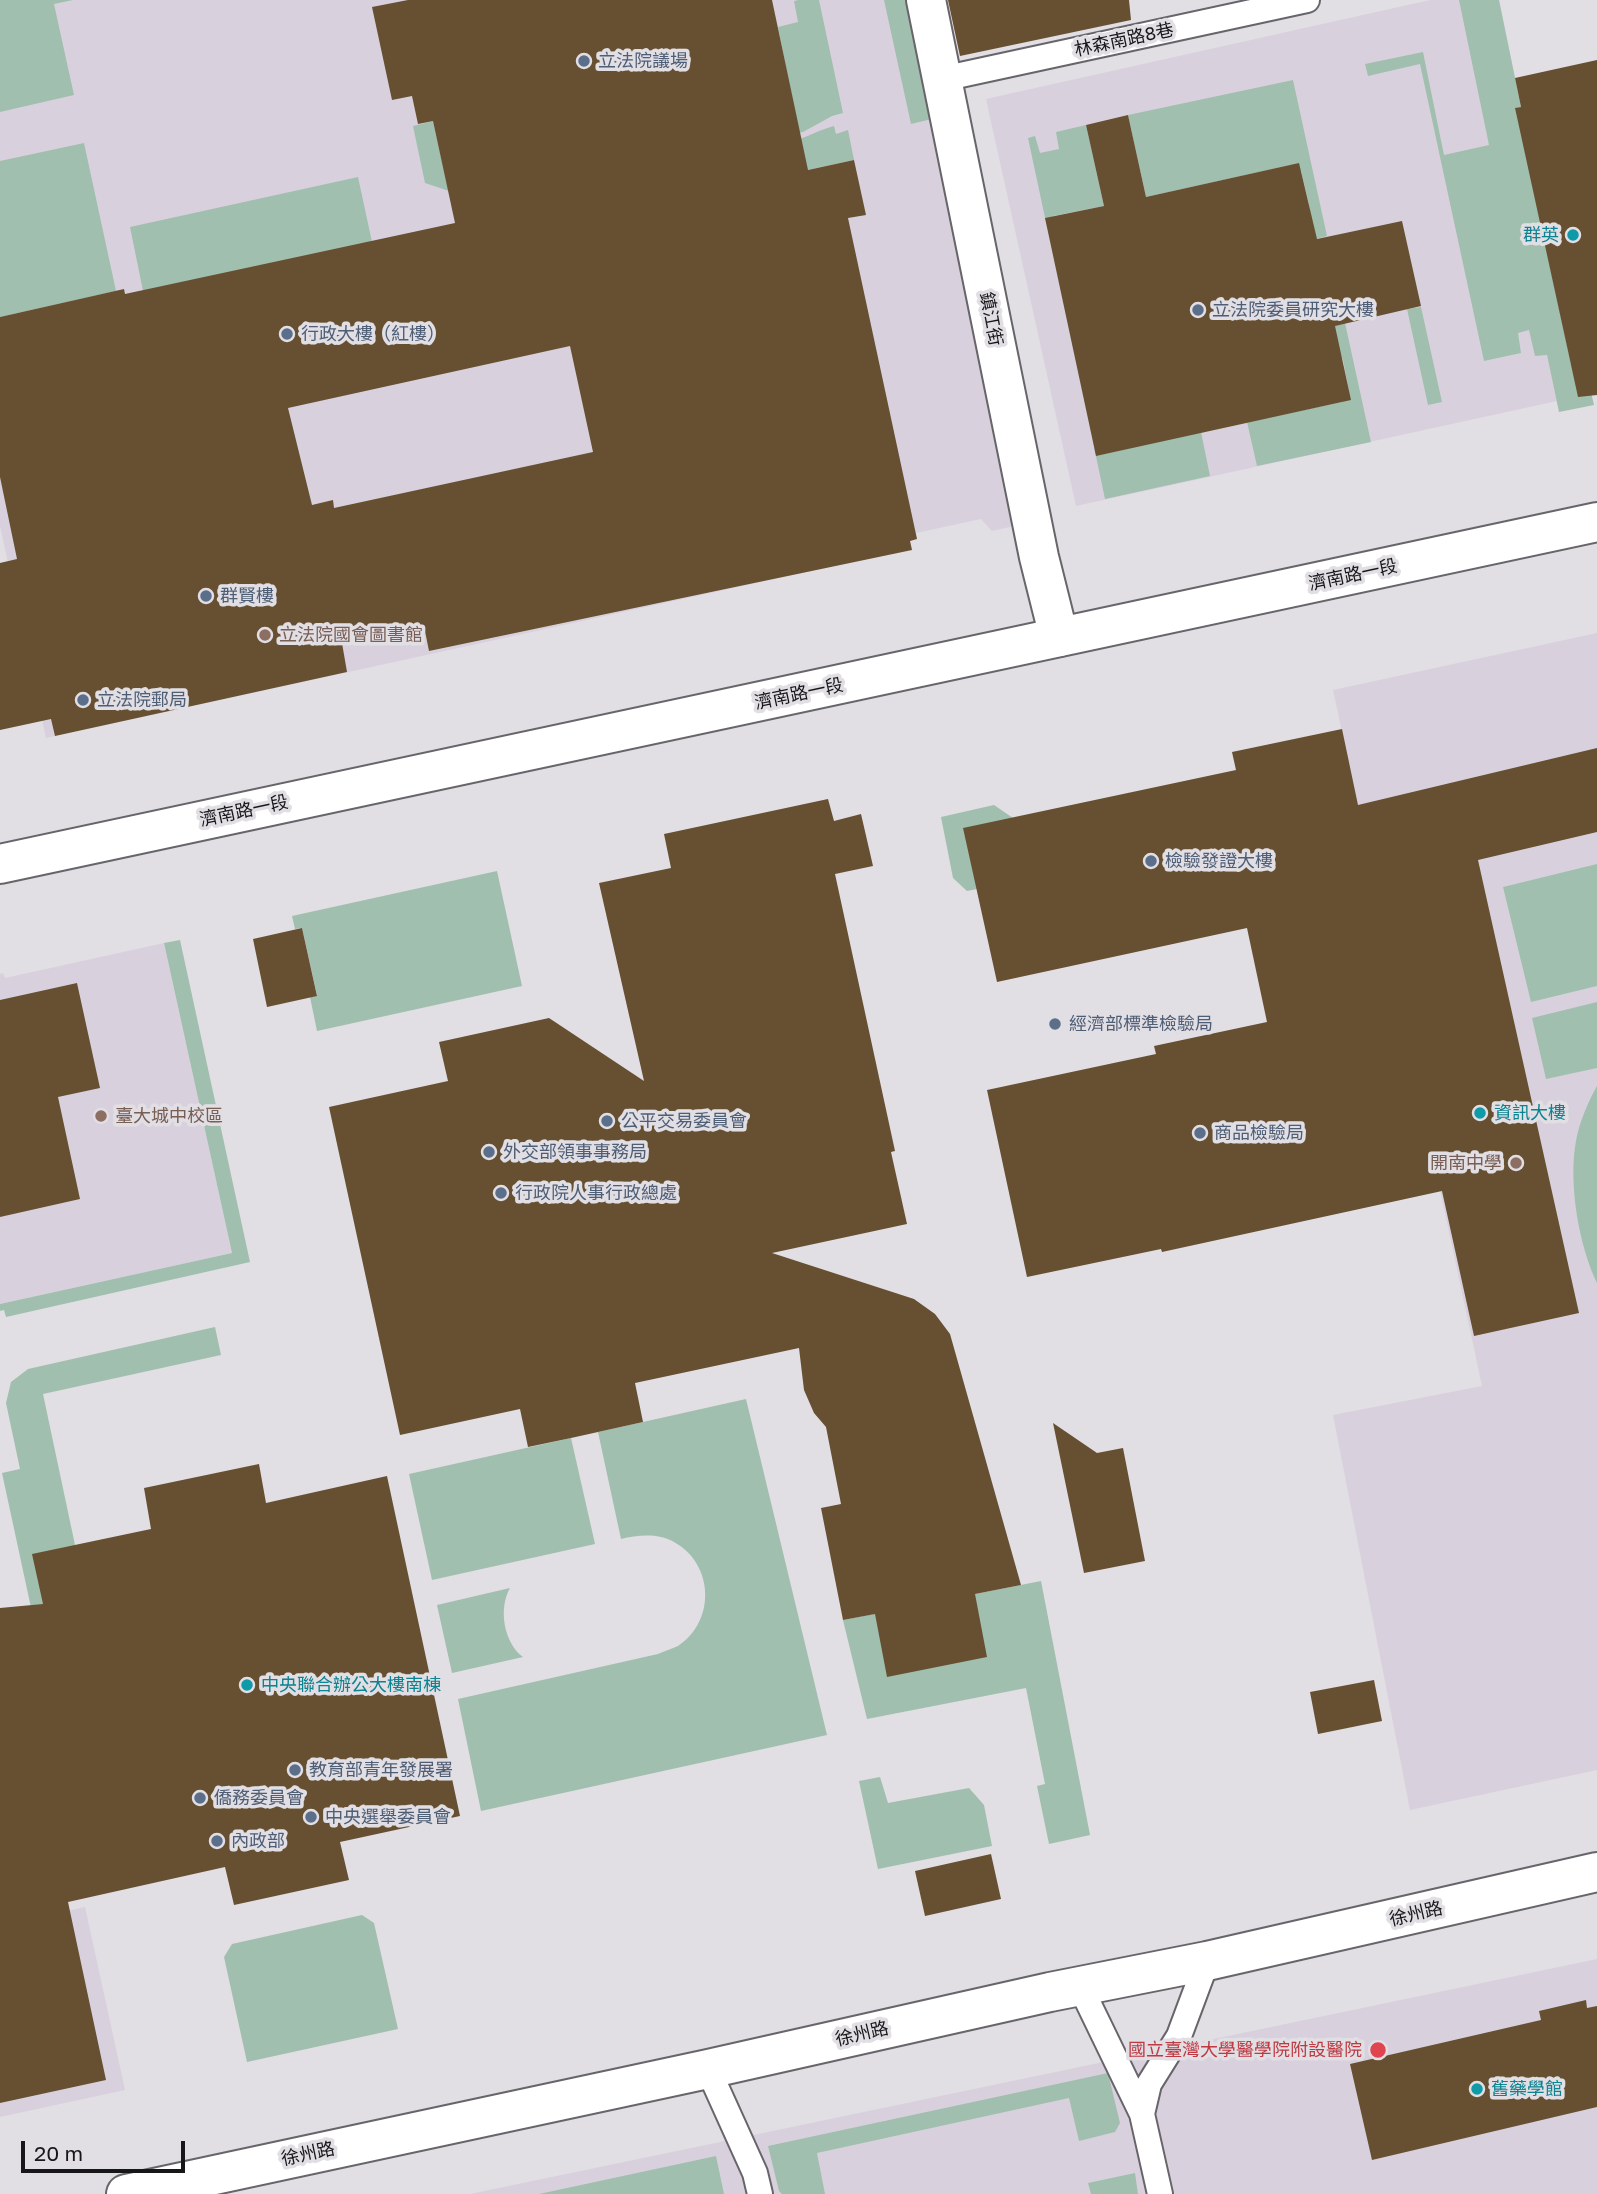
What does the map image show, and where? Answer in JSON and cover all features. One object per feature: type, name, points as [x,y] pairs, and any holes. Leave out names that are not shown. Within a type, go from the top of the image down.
[{"type":"street","name":"鎮江街","points":[[926,0],[1036,544],[1059,637]]},
{"type":"street","name":"濟南路一段","points":[[0,864],[1597,522]]},
{"type":"street","name":"徐州路","points":[[126,2194],[1080,1986],[1208,1961],[1597,1872]]},
{"type":"lane","name":"林森南路8巷","points":[[942,79],[1307,0]]},
{"type":"lane","points":[[1142,2114],[1149,2084],[1179,2036],[1208,1961]]},
{"type":"lane","points":[[1080,1986],[1142,2114],[1160,2194]]},
{"type":"lane","points":[[708,2069],[755,2173],[760,2194]]},
{"type":"shaded area","points":[[0,0],[910,0],[1022,510],[1010,527],[992,531],[981,519],[916,533],[917,539],[910,541],[912,549],[46,738],[0,526]]},
{"type":"shaded area","points":[[1430,0],[1499,0],[1521,107],[1516,108],[1568,350],[1547,354],[1557,401],[1076,506],[986,99]]},
{"type":"shaded area","name":"開南中學","points":[[1597,633],[1597,1770],[1410,1810],[1333,1415],[1482,1386],[1333,690]]},
{"type":"shaded area","name":"臺大城中校區","points":[[164,943],[232,1253],[0,1304],[0,974],[3,973],[5,978]]},
{"type":"shaded area","points":[[85,1907],[125,2090],[0,2117],[0,1926]]},
{"type":"shaded area","name":"國立臺灣大學醫學院附設醫院","points":[[1597,1959],[1597,2194],[470,2194],[720,2142]]},
{"type":"green space","points":[[0,0],[73,0],[54,4],[74,95],[0,112]]},
{"type":"green space","points":[[819,0],[843,113],[803,132],[781,137],[794,107],[778,27],[798,22],[794,1]]},
{"type":"green space","points":[[884,0],[910,0],[936,118],[911,124]]},
{"type":"green space","points":[[1459,0],[1499,0],[1521,107],[1516,108],[1571,364],[1584,362],[1594,405],[1559,412],[1547,355],[1535,356],[1529,330],[1518,333],[1521,353],[1484,361],[1420,64],[1368,76],[1365,64],[1423,52],[1444,155],[1489,145]]},
{"type":"green space","points":[[1293,80],[1327,236],[1312,240],[1309,204],[1301,171],[1291,165],[1146,197],[1128,115]]},
{"type":"green space","points":[[433,121],[449,191],[425,183],[413,126]]},
{"type":"green space","points":[[1086,125],[1104,206],[1053,216],[1047,227],[1028,138],[1035,136],[1040,153],[1059,149],[1056,132]]},
{"type":"green space","points":[[834,126],[836,134],[848,130],[854,160],[655,203],[783,144]]},
{"type":"green space","points":[[84,143],[116,291],[0,317],[0,161]]},
{"type":"green space","points":[[358,177],[372,242],[143,291],[130,227]]},
{"type":"green space","points":[[1421,307],[1442,402],[1428,405],[1407,309]]},
{"type":"green space","points":[[1345,323],[1371,442],[1257,466],[1247,422],[1342,402],[1349,391],[1343,360],[1330,327]]},
{"type":"green space","points":[[1201,432],[1210,476],[1105,499],[1094,447],[1104,454]]},
{"type":"green space","points":[[994,805],[1013,818],[977,889],[967,891],[953,878],[941,817]]},
{"type":"green space","points":[[1597,864],[1597,986],[1531,1002],[1503,887]]},
{"type":"green space","points":[[497,871],[522,986],[317,1031],[310,997],[317,995],[302,928],[295,929],[292,916]]},
{"type":"green space","points":[[180,940],[250,1262],[6,1317],[4,1310],[0,1311],[0,1304],[232,1253],[164,943]]},
{"type":"green space","points":[[1597,1002],[1597,1068],[1546,1079],[1532,1018]]},
{"type":"green space","points":[[1597,1086],[1597,1283],[1580,1233],[1573,1176],[1577,1134]]},
{"type":"green space","points":[[215,1327],[221,1355],[43,1394],[75,1545],[104,1884],[91,1886],[2,1473],[20,1469],[6,1403],[11,1382],[28,1369]]},
{"type":"green space","points":[[746,1399],[827,1735],[481,1811],[458,1699],[658,1654],[678,1646],[690,1635],[704,1608],[703,1578],[697,1564],[687,1552],[674,1542],[661,1537],[621,1539],[598,1432]]},
{"type":"green space","points":[[571,1438],[595,1544],[432,1580],[409,1474]]},
{"type":"green space","points":[[1041,1581],[1090,1835],[1049,1844],[1037,1786],[1045,1784],[1026,1688],[867,1719],[843,1620]]},
{"type":"green space","points":[[510,1588],[504,1606],[505,1625],[511,1643],[523,1657],[452,1673],[437,1605]]},
{"type":"green space","points":[[880,1777],[888,1803],[969,1788],[984,1805],[992,1846],[878,1869],[859,1781]]},
{"type":"green space","points":[[362,1915],[374,1923],[398,2029],[247,2062],[224,1957],[232,1944]]},
{"type":"green space","points":[[1108,2073],[1120,2123],[1115,2132],[1079,2141],[1069,2098],[817,2153],[825,2194],[782,2194],[779,2191],[768,2146]]},
{"type":"green space","points":[[716,2156],[724,2194],[539,2194]]},
{"type":"green space","points":[[1135,2173],[1138,2194],[1091,2194],[1088,2183]]},
{"type":"building","points":[[408,0],[772,0],[808,170],[854,160],[866,215],[848,218],[917,539],[910,541],[912,550],[429,651],[424,626],[342,643],[347,672],[55,736],[51,719],[0,730],[0,563],[17,559],[0,477],[0,317],[124,289],[125,294],[455,223],[433,121],[418,124],[412,96],[392,100],[372,7]],"holes":[[[570,346],[593,452],[334,508],[333,500],[312,505],[288,408]]]},
{"type":"building","points":[[948,0],[1129,0],[1131,20],[960,56]]},
{"type":"building","name":"群英","points":[[1597,60],[1597,395],[1578,397],[1515,108],[1521,107],[1515,78]]},
{"type":"building","name":"立法院委員研究大樓","points":[[1128,115],[1146,197],[1299,163],[1317,239],[1402,221],[1421,306],[1335,326],[1351,400],[1096,456],[1045,218],[1104,206],[1086,125]]},
{"type":"building","points":[[1342,729],[1358,805],[1597,748],[1597,832],[1478,860],[1579,1313],[1474,1336],[1442,1191],[1162,1252],[1161,1249],[1027,1277],[987,1090],[1156,1054],[1154,1046],[1267,1022],[1247,928],[997,982],[963,828],[1236,770],[1232,752]]},
{"type":"building","points":[[828,799],[834,821],[861,814],[873,866],[835,874],[895,1151],[891,1152],[907,1224],[772,1253],[914,1299],[935,1314],[950,1334],[1021,1585],[975,1594],[987,1657],[887,1677],[875,1614],[843,1620],[821,1508],[841,1504],[826,1427],[814,1413],[804,1390],[799,1348],[635,1383],[643,1422],[571,1438],[528,1447],[520,1409],[400,1435],[329,1107],[448,1081],[439,1042],[549,1018],[644,1081],[599,883],[671,868],[664,834]]},
{"type":"building","points":[[302,928],[317,996],[267,1007],[253,939]]},
{"type":"building","points":[[77,983],[100,1088],[58,1097],[80,1199],[0,1217],[0,1000]]},
{"type":"building","points":[[1053,1423],[1097,1453],[1123,1448],[1145,1561],[1084,1573]]},
{"type":"building","name":"中央聯合辦公大樓南棟","points":[[259,1464],[266,1503],[387,1476],[460,1816],[340,1842],[349,1880],[234,1905],[225,1867],[68,1902],[106,2080],[0,2103],[0,1608],[43,1604],[32,1554],[151,1529],[144,1488]]},
{"type":"building","points":[[1374,1680],[1382,1721],[1318,1734],[1310,1692]]},
{"type":"building","points":[[991,1854],[1001,1899],[925,1916],[915,1871]]},
{"type":"building","name":"舊藥學館","points":[[1586,2000],[1587,2008],[1597,2006],[1597,2107],[1372,2160],[1350,2064],[1541,2020],[1539,2011]]},
{"type":"place","name":"立法院議場","points":[[584,61]]},
{"type":"place","name":"群英","points":[[1573,235]]},
{"type":"place","name":"立法院委員研究大樓","points":[[1198,310]]},
{"type":"place","name":"行政大樓（紅樓）","points":[[287,334]]},
{"type":"place","name":"群賢樓","points":[[206,596]]},
{"type":"place","name":"立法院國會圖書館","points":[[265,635]]},
{"type":"place","name":"立法院郵局","points":[[83,700]]},
{"type":"place","name":"檢驗發證大樓","points":[[1151,861]]},
{"type":"place","name":"經濟部標準檢驗局","points":[[1055,1024]]},
{"type":"place","name":"資訊大樓","points":[[1480,1113]]},
{"type":"place","name":"臺大城中校區","points":[[101,1116]]},
{"type":"place","name":"公平交易委員會","points":[[607,1121]]},
{"type":"place","name":"商品檢驗局","points":[[1200,1133]]},
{"type":"place","name":"外交部領事事務局","points":[[489,1152]]},
{"type":"place","name":"開南中學","points":[[1516,1163]]},
{"type":"place","name":"行政院人事行政總處","points":[[501,1193]]},
{"type":"place","name":"中央聯合辦公大樓南棟","points":[[247,1685]]},
{"type":"place","name":"教育部青年發展署","points":[[295,1770]]},
{"type":"place","name":"僑務委員會","points":[[200,1798]]},
{"type":"place","name":"中央選舉委員會","points":[[311,1817]]},
{"type":"place","name":"內政部","points":[[217,1841]]},
{"type":"place","name":"國立臺灣大學醫學院附設醫院","points":[[1378,2050]]},
{"type":"place","name":"舊藥學館","points":[[1477,2089]]}]
